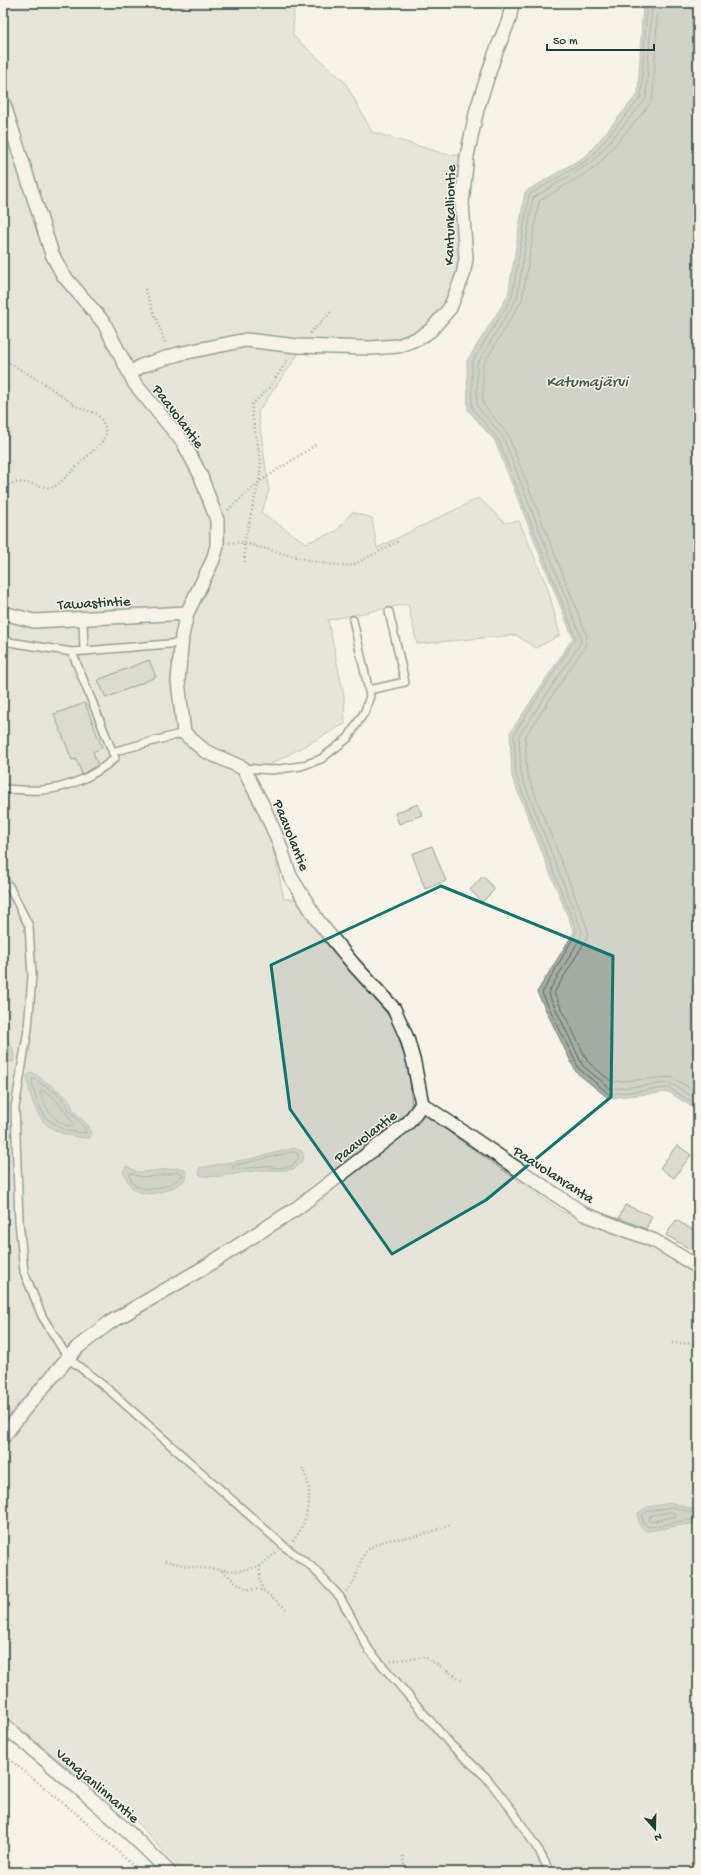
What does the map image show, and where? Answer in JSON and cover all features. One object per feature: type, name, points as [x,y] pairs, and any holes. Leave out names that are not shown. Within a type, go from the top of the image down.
[{"type":"street","name":"Kantunkalliontie","points":[[130,374],[141,366],[170,356],[246,340],[297,346],[371,348],[398,346],[419,338],[431,330],[450,308],[463,275],[466,259],[462,203],[467,156],[477,109],[495,54],[509,20],[512,3]]},
{"type":"street","name":"Paavolantie","points":[[3,102],[52,254],[63,275],[104,323],[135,384],[183,442],[200,474],[217,520],[217,546],[213,560],[187,613],[182,643],[178,681],[184,733]]},
{"type":"street","name":"Tawastintie","points":[[3,613],[34,621],[187,613]]},
{"type":"street","points":[[184,733],[205,751],[243,768]]},
{"type":"street","name":"Paavolantie","points":[[3,1437],[68,1358],[109,1323],[205,1267],[298,1208],[408,1123],[422,1104],[414,1063],[407,1038],[394,1009],[354,965],[318,921],[290,876],[278,840],[262,804],[243,768]]},
{"type":"street","name":"Paavolanranta","points":[[422,1104],[584,1214],[655,1241],[698,1266]]},
{"type":"street","name":"Vanajanlinnantie","points":[[3,1725],[144,1846],[169,1872]]},
{"type":"lane","points":[[369,690],[405,682],[390,612]]},
{"type":"lane","points":[[83,619],[84,651]]},
{"type":"lane","points":[[243,768],[272,770],[302,766],[321,759],[348,738],[365,711],[370,696],[353,620]]},
{"type":"lane","points":[[3,641],[72,652],[182,643]]},
{"type":"lane","points":[[3,789],[41,790],[62,786],[102,769],[114,758],[72,652]]},
{"type":"lane","points":[[112,752],[184,733]]},
{"type":"lane","points":[[3,880],[9,886],[29,926],[32,976],[28,1029],[15,1108],[19,1221],[24,1272],[42,1316],[68,1358],[115,1395],[285,1547],[311,1566],[340,1597],[369,1650],[451,1745],[486,1777],[512,1810],[539,1851],[550,1872]]},
{"type":"path","points":[[145,289],[170,356]]},
{"type":"path","points":[[245,562],[244,543],[259,482],[261,462],[252,415],[252,404],[269,388],[297,346],[331,312]]},
{"type":"path","points":[[3,359],[48,386],[76,406],[97,414],[102,420],[106,434],[102,442],[54,487],[16,483],[4,487],[3,490]]},
{"type":"path","points":[[217,520],[259,482],[317,444]]},
{"type":"path","points":[[217,546],[231,542],[244,543],[328,564],[344,566],[353,565],[399,541]]},
{"type":"path","points":[[672,1343],[698,1344]]},
{"type":"path","points":[[165,1561],[191,1567],[209,1568],[222,1571],[238,1571],[260,1566],[291,1543],[301,1531],[310,1490],[302,1466]]},
{"type":"path","points":[[340,1597],[356,1581],[360,1566],[370,1548],[391,1541],[434,1531],[452,1524]]},
{"type":"path","points":[[260,1566],[260,1581],[263,1590],[286,1609]]},
{"type":"path","points":[[222,1571],[237,1583],[247,1588],[263,1590]]},
{"type":"path","points":[[379,1662],[425,1657],[462,1680]]},
{"type":"path","points":[[3,1754],[83,1819],[140,1872]]},
{"type":"path","points":[[403,1856],[405,1872]]},
{"type":"highlighted area","points":[[441,886],[613,956],[611,1097],[486,1200],[392,1254],[290,1109],[271,965]]},
{"type":"shaded area","points":[[3,3],[294,3],[293,36],[345,82],[372,132],[445,154],[467,156],[461,266],[458,281],[433,324],[400,343],[304,346],[258,412],[269,491],[261,513],[306,543],[337,531],[352,512],[372,518],[377,548],[479,498],[505,523],[519,521],[548,589],[560,635],[536,648],[516,635],[417,644],[408,604],[328,620],[344,696],[345,724],[243,779],[265,811],[284,899],[297,899],[393,1022],[409,1069],[412,1106],[561,1211],[666,1252],[698,1272],[698,1511],[672,1503],[672,1527],[685,1523],[698,1524],[698,1872],[183,1872],[133,1818],[79,1774],[78,1776],[3,1714]]},
{"type":"water","name":"Katumajärvi","points":[[643,3],[698,3],[698,1111],[669,1092],[608,1098],[576,1072],[537,992],[574,932],[512,777],[510,733],[573,638],[495,441],[468,410],[467,361],[508,296],[525,192],[587,155],[638,94]]},
{"type":"water","points":[[3,1034],[13,1051],[13,1062],[3,1058]]},
{"type":"water","points":[[32,1072],[62,1093],[70,1101],[73,1110],[89,1126],[91,1134],[90,1138],[78,1137],[59,1132],[48,1126],[40,1118],[30,1094],[27,1076]]},
{"type":"water","points":[[294,1148],[302,1151],[304,1158],[295,1169],[263,1170],[230,1175],[200,1175],[199,1168],[254,1158]]},
{"type":"water","points":[[127,1166],[137,1172],[178,1168],[184,1169],[187,1172],[186,1179],[168,1190],[153,1194],[139,1192],[133,1188],[123,1171]]},
{"type":"water","points":[[672,1503],[698,1511],[698,1524],[646,1531],[639,1525],[638,1513],[647,1507]]},
{"type":"building","points":[[149,660],[156,677],[106,698],[98,680]]},
{"type":"building","points":[[85,703],[102,747],[93,752],[98,765],[82,774],[76,759],[72,760],[54,714]]},
{"type":"building","points":[[418,804],[422,815],[399,824],[395,813]]},
{"type":"building","points":[[432,846],[446,881],[425,889],[412,854]]},
{"type":"building","points":[[483,876],[495,889],[482,902],[470,890]]},
{"type":"building","points":[[677,1145],[691,1155],[674,1178],[660,1168]]},
{"type":"building","points":[[625,1205],[652,1216],[646,1229],[619,1218]]},
{"type":"building","points":[[676,1220],[698,1233],[698,1242],[693,1251],[666,1235]]}]
